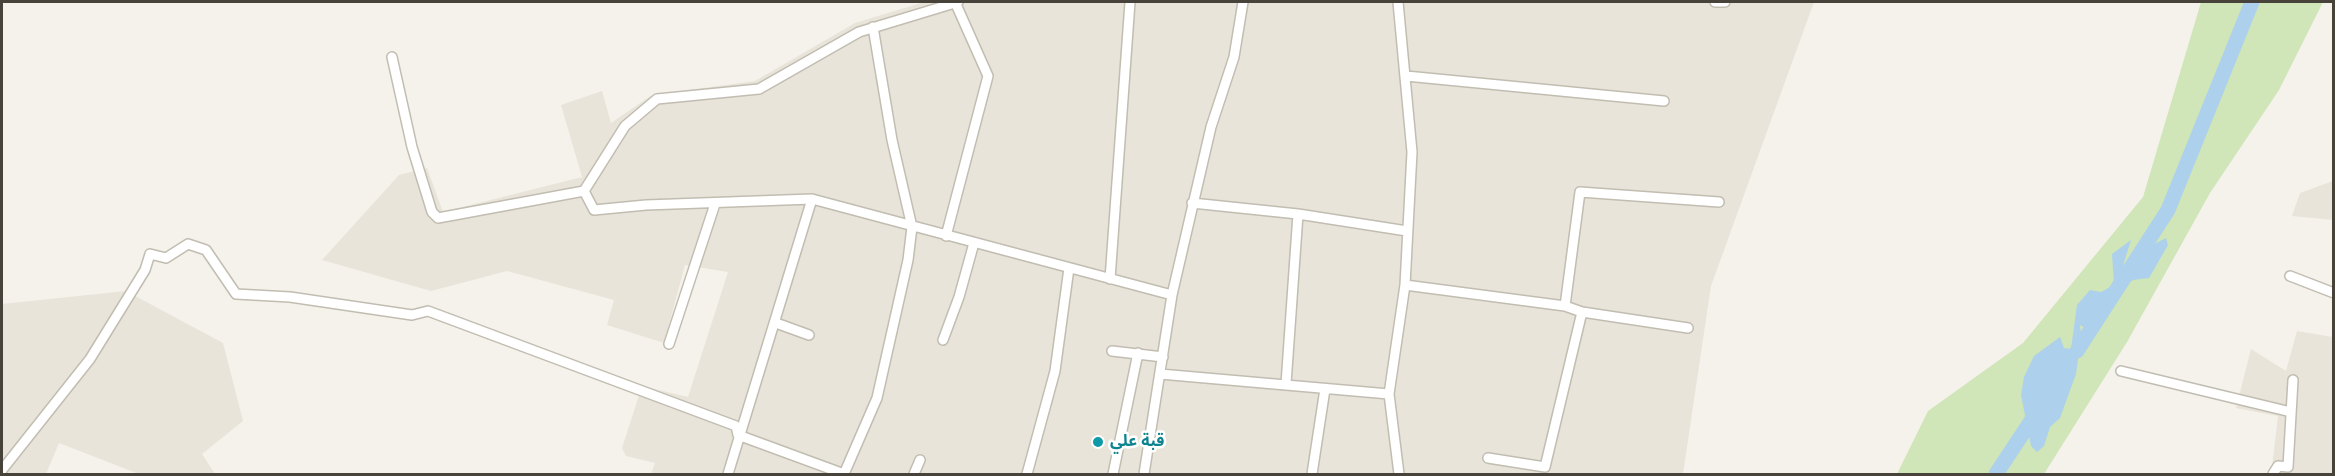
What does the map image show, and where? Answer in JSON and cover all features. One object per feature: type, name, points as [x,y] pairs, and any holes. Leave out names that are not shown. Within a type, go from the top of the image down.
[{"type":"street","points":[[392,57],[412,147],[432,212],[438,218],[584,190],[625,126],[657,99],[759,89],[858,32],[956,2],[988,76],[946,236]]},
{"type":"street","points":[[1110,279],[1130,2]]},
{"type":"street","points":[[1144,474],[1172,295],[1211,127],[1234,57],[1243,2]]},
{"type":"street","points":[[1398,2],[1412,152],[1405,285],[1397,356],[1389,394],[1399,474]]},
{"type":"street","points":[[738,435],[844,474],[878,398],[908,260],[912,227],[892,140],[873,27]]},
{"type":"street","points":[[1406,75],[1664,101]]},
{"type":"street","points":[[584,190],[594,210],[812,199],[1172,295]]},
{"type":"street","points":[[1565,306],[1580,192],[1719,202]]},
{"type":"street","points":[[728,474],[738,435],[776,323],[812,199]]},
{"type":"street","points":[[1192,203],[1298,214],[1407,231]]},
{"type":"street","points":[[669,344],[716,204]]},
{"type":"street","points":[[1286,384],[1298,214]]},
{"type":"street","points":[[943,340],[959,297],[974,243]]},
{"type":"street","points":[[2,470],[90,359],[145,270],[150,254],[166,258],[188,244],[206,250],[236,294],[290,297],[412,315],[428,311],[736,426],[738,435]]},
{"type":"street","points":[[1027,474],[1055,371],[1069,268]]},
{"type":"street","points":[[2290,276],[2334,293]]},
{"type":"street","points":[[1405,285],[1565,306],[1582,312],[1688,328]]},
{"type":"street","points":[[1488,458],[1545,468],[1582,312]]},
{"type":"street","points":[[776,323],[809,335]]},
{"type":"street","points":[[1112,351],[1162,357]]},
{"type":"street","points":[[1113,474],[1138,353]]},
{"type":"street","points":[[2121,371],[2291,412]]},
{"type":"street","points":[[1160,374],[1389,394]]},
{"type":"street","points":[[2276,470],[2288,467],[2293,380]]},
{"type":"street","points":[[1312,474],[1325,388]]},
{"type":"street","points":[[914,474],[920,460]]},
{"type":"street","points":[[2276,470],[2287,474]]},
{"type":"shaded area","points":[[924,2],[1814,2],[1711,286],[1683,474],[651,474],[655,463],[626,456],[622,448],[642,386],[688,397],[728,272],[685,265],[664,343],[607,325],[614,300],[507,271],[431,291],[322,260],[399,175],[427,168],[443,212],[582,177],[561,105],[602,91],[611,123],[652,95],[755,81],[855,23]]},
{"type":"shaded area","points":[[2333,181],[2333,220],[2292,216],[2300,193]]},
{"type":"shaded area","points":[[126,291],[223,343],[243,421],[202,454],[215,474],[139,474],[59,443],[46,474],[2,473],[2,304]]},
{"type":"shaded area","points":[[2297,331],[2333,337],[2333,474],[2267,474],[2272,467],[2278,416],[2236,408],[2251,349],[2286,371]]},
{"type":"green space","points":[[2201,2],[2323,2],[2279,90],[2210,193],[2127,342],[2044,474],[1897,474],[1928,411],[2023,343],[2143,197]]},
{"type":"water","points":[[2166,238],[2168,245],[2149,278],[2133,280],[2104,301],[2099,324],[2091,331],[2080,325],[2081,333],[2088,336],[2079,352],[2076,374],[2060,418],[2050,427],[2044,446],[2037,452],[2031,446],[2021,395],[2024,377],[2034,356],[2060,337],[2064,348],[2071,349],[2077,305],[2090,290],[2101,292],[2114,285],[2112,254],[2131,240],[2122,269],[2127,269],[2136,262],[2139,252]]},
{"type":"waterway","points":[[2077,351],[2168,210],[2252,2]]},
{"type":"waterway","points":[[1996,474],[2039,409]]},
{"type":"place","name":"قبة علي","points":[[1098,442]]}]
